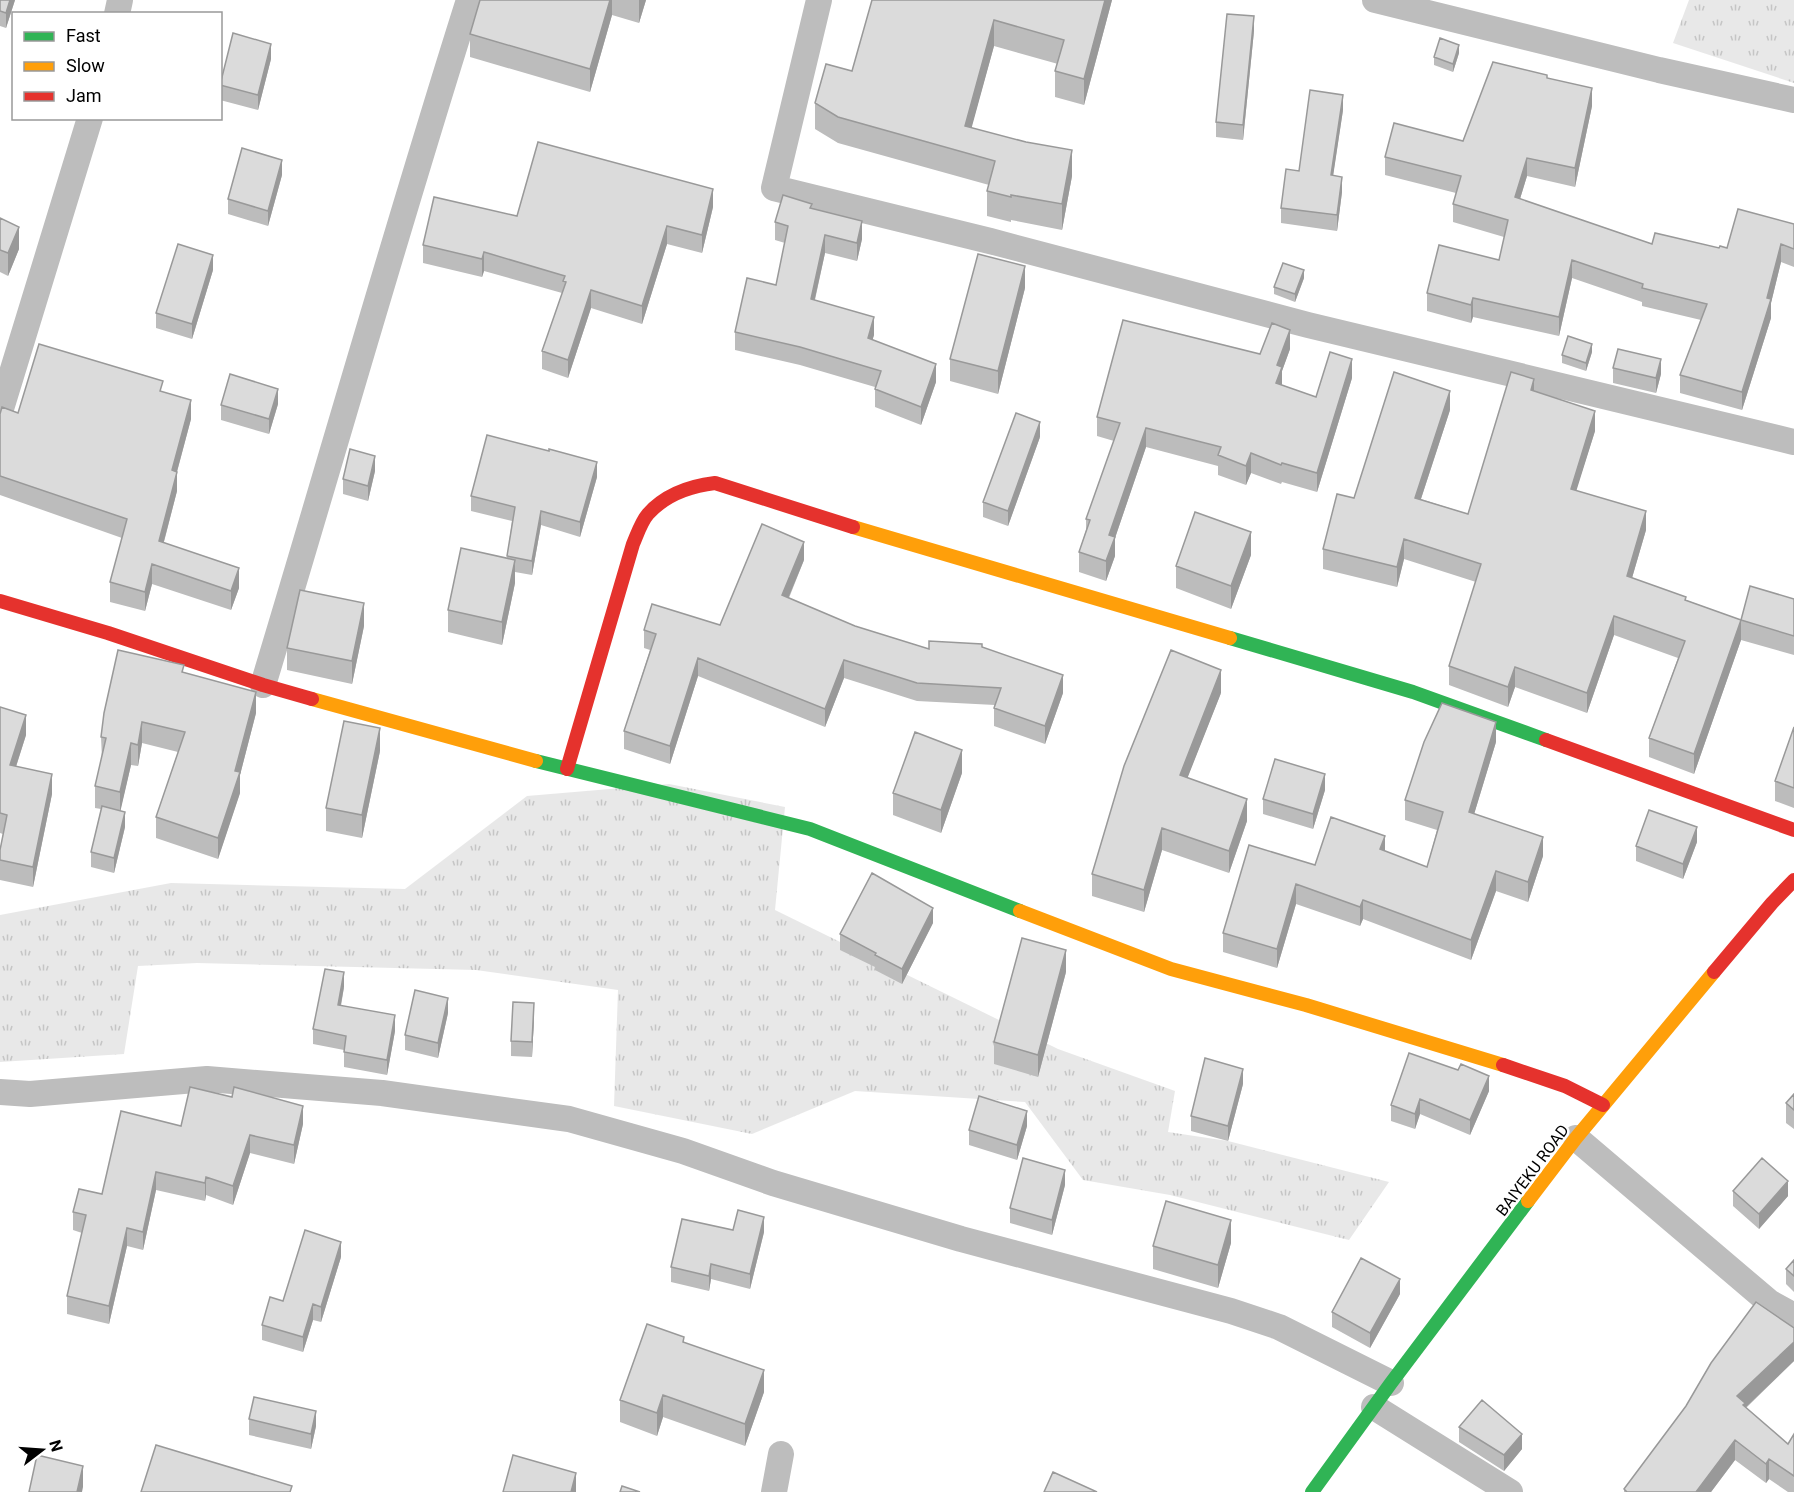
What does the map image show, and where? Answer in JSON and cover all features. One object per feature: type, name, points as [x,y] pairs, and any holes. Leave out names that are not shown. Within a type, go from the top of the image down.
[{"type":"street","points":[[263,685],[348,404],[423,143],[469,0]]},
{"type":"street","points":[[819,0],[774,188],[1308,325],[1794,441]]},
{"type":"street","points":[[1375,0],[1659,70],[1794,100]]},
{"type":"street","points":[[0,412],[89,120]]},
{"type":"street","points":[[567,769],[633,544],[648,515],[670,496],[695,485],[715,483],[797,510],[1413,692],[1794,830]]},
{"type":"street","points":[[0,602],[108,633],[263,685],[567,769],[810,829],[1171,969],[1306,1005],[1527,1072],[1565,1086],[1603,1105]]},
{"type":"street","name":"BAIYEKU ROAD","points":[[1312,1492],[1391,1383],[1576,1138],[1772,903],[1794,880]]},
{"type":"street","points":[[0,1092],[30,1094],[207,1079],[382,1093],[569,1119],[683,1151],[772,1183],[961,1239],[1231,1311],[1279,1327],[1391,1383]]},
{"type":"street","points":[[1576,1138],[1768,1302],[1794,1316]]},
{"type":"street","points":[[1374,1407],[1510,1492]]},
{"type":"street","points":[[774,1492],[781,1454]]},
{"type":"green space","points":[[1689,0],[1794,0],[1794,83],[1673,43]]},
{"type":"green space","points":[[669,784],[785,807],[775,910],[1058,1049],[1175,1091],[1168,1132],[1228,1141],[1389,1182],[1349,1240],[1170,1195],[1083,1180],[1025,1102],[855,1091],[752,1134],[614,1106],[618,990],[476,970],[197,963],[138,966],[124,1054],[0,1062],[0,915],[171,883],[405,889],[527,796]]},
{"type":"building","points":[[0,0],[10,0],[6,13],[0,11]]},
{"type":"building","points":[[480,0],[610,0],[590,69],[470,34]]},
{"type":"building","points":[[872,0],[1105,0],[1084,79],[1055,71],[1064,40],[994,20],[965,126],[1026,142],[1072,150],[1062,204],[1011,195],[1011,197],[987,191],[995,161],[838,117],[815,103],[826,64],[852,71]]},
{"type":"building","points":[[1227,14],[1254,16],[1243,125],[1216,122]]},
{"type":"building","points":[[233,33],[271,44],[258,95],[222,86]]},
{"type":"building","points":[[1440,38],[1459,45],[1453,64],[1434,57]]},
{"type":"building","points":[[1493,62],[1592,88],[1575,168],[1527,158],[1515,197],[1652,244],[1655,233],[1727,248],[1738,209],[1794,224],[1794,249],[1781,244],[1767,298],[1771,299],[1742,392],[1680,375],[1707,304],[1642,288],[1643,284],[1572,260],[1559,317],[1473,298],[1471,305],[1427,293],[1439,245],[1499,260],[1508,220],[1453,204],[1461,176],[1385,157],[1394,123],[1463,141]]},
{"type":"building","points":[[1310,90],[1343,95],[1331,175],[1342,177],[1337,215],[1281,208],[1286,169],[1299,171]]},
{"type":"building","points":[[538,142],[713,189],[702,235],[667,226],[642,306],[591,290],[568,360],[542,351],[566,282],[563,281],[565,276],[484,252],[482,259],[423,245],[434,197],[517,216]]},
{"type":"building","points":[[242,148],[282,160],[268,211],[228,199]]},
{"type":"building","points":[[783,195],[812,204],[810,208],[862,221],[857,243],[825,235],[811,299],[874,317],[868,338],[936,364],[921,407],[875,389],[881,371],[800,347],[735,332],[747,278],[776,285],[788,226],[775,222]]},
{"type":"building","points":[[0,218],[19,227],[8,253],[0,250]]},
{"type":"building","points":[[178,244],[213,255],[192,324],[156,313]]},
{"type":"building","points":[[978,254],[1025,266],[998,371],[950,359]]},
{"type":"building","points":[[1283,263],[1304,270],[1295,294],[1274,287]]},
{"type":"building","points":[[1123,320],[1260,354],[1272,323],[1290,330],[1277,365],[1282,367],[1276,383],[1316,397],[1330,352],[1352,359],[1317,473],[1282,463],[1281,465],[1251,453],[1246,466],[1218,455],[1221,447],[1146,428],[1109,535],[1115,537],[1106,561],[1079,552],[1090,520],[1086,519],[1120,423],[1097,417]]},
{"type":"building","points":[[1568,336],[1592,344],[1586,363],[1562,355]]},
{"type":"building","points":[[39,344],[163,381],[160,391],[191,400],[172,470],[177,472],[159,541],[239,568],[231,591],[152,564],[145,592],[110,582],[127,519],[0,476],[2,407],[18,413]]},
{"type":"building","points":[[1618,349],[1661,359],[1656,378],[1613,368]]},
{"type":"building","points":[[1394,372],[1450,391],[1415,498],[1468,514],[1511,372],[1534,379],[1531,390],[1595,411],[1571,489],[1646,511],[1627,576],[1741,620],[1694,754],[1649,738],[1685,641],[1614,616],[1587,693],[1515,667],[1508,687],[1449,666],[1481,564],[1404,539],[1397,567],[1323,549],[1337,494],[1354,498]]},
{"type":"building","points":[[230,374],[278,389],[269,419],[221,405]]},
{"type":"building","points":[[1016,413],[1040,422],[1008,511],[983,502]]},
{"type":"building","points":[[487,435],[597,462],[580,522],[541,511],[532,561],[507,556],[515,507],[471,496]]},
{"type":"building","points":[[350,449],[375,456],[368,486],[343,479]]},
{"type":"building","points":[[1195,512],[1251,532],[1231,586],[1176,566]]},
{"type":"building","points":[[762,524],[804,542],[782,595],[855,626],[929,649],[929,641],[982,644],[982,647],[1063,675],[1045,726],[994,708],[1001,688],[917,683],[844,660],[825,709],[698,658],[670,746],[624,731],[656,634],[644,630],[652,604],[720,625]]},
{"type":"building","points":[[461,548],[515,560],[502,622],[448,610]]},
{"type":"building","points":[[1750,586],[1794,599],[1794,636],[1741,620]]},
{"type":"building","points":[[300,590],[364,603],[352,661],[287,648]]},
{"type":"building","points":[[118,650],[184,665],[182,672],[256,692],[235,771],[240,772],[218,838],[156,817],[185,732],[142,722],[138,745],[131,743],[120,792],[95,786],[106,738],[101,737],[104,713]]},
{"type":"building","points":[[1171,650],[1221,670],[1180,775],[1247,799],[1229,851],[1162,828],[1144,890],[1092,874],[1124,766]]},
{"type":"building","points":[[1442,703],[1496,722],[1469,812],[1543,837],[1528,882],[1496,871],[1471,940],[1363,900],[1360,907],[1296,884],[1277,949],[1223,933],[1249,845],[1315,865],[1331,817],[1385,836],[1380,849],[1427,867],[1443,812],[1405,800],[1424,742]]},
{"type":"building","points":[[0,707],[26,715],[10,765],[52,774],[33,867],[0,860],[7,815],[0,813]]},
{"type":"building","points":[[344,721],[380,728],[362,815],[326,808]]},
{"type":"building","points":[[1794,727],[1794,788],[1775,781]]},
{"type":"building","points":[[915,732],[962,750],[941,810],[893,793]]},
{"type":"building","points":[[1275,759],[1325,774],[1313,814],[1263,799]]},
{"type":"building","points":[[102,806],[125,812],[114,858],[91,852]]},
{"type":"building","points":[[1649,810],[1697,827],[1683,864],[1636,846]]},
{"type":"building","points":[[872,873],[933,908],[902,969],[840,934]]},
{"type":"building","points":[[1022,938],[1066,950],[1038,1055],[994,1042]]},
{"type":"building","points":[[325,969],[344,972],[338,1005],[395,1015],[387,1060],[344,1052],[346,1036],[313,1029]]},
{"type":"building","points":[[415,990],[448,998],[438,1043],[405,1035]]},
{"type":"building","points":[[513,1002],[534,1003],[532,1042],[511,1041]]},
{"type":"building","points":[[1409,1053],[1458,1070],[1461,1064],[1489,1076],[1470,1120],[1420,1099],[1415,1114],[1391,1105]]},
{"type":"building","points":[[1205,1058],[1243,1069],[1228,1126],[1191,1116]]},
{"type":"building","points":[[190,1087],[232,1097],[234,1087],[303,1106],[294,1145],[250,1135],[233,1186],[206,1177],[205,1183],[156,1172],[143,1232],[127,1228],[109,1306],[67,1296],[86,1215],[73,1212],[79,1189],[102,1194],[121,1111],[181,1126]]},
{"type":"building","points":[[1794,1094],[1794,1110],[1786,1103]]},
{"type":"building","points":[[979,1096],[1027,1111],[1017,1145],[969,1130]]},
{"type":"building","points":[[1023,1158],[1065,1170],[1052,1220],[1010,1208]]},
{"type":"building","points":[[1762,1158],[1788,1181],[1759,1214],[1733,1191]]},
{"type":"building","points":[[1166,1201],[1231,1220],[1218,1265],[1153,1246]]},
{"type":"building","points":[[738,1210],[764,1217],[750,1274],[711,1264],[709,1276],[671,1267],[682,1219],[733,1230]]},
{"type":"building","points":[[305,1230],[341,1242],[321,1307],[313,1304],[303,1337],[262,1325],[270,1297],[283,1301]]},
{"type":"building","points":[[1361,1258],[1400,1279],[1370,1333],[1332,1312]]},
{"type":"building","points":[[1794,1260],[1794,1276],[1786,1269]]},
{"type":"building","points":[[1756,1302],[1794,1328],[1794,1342],[1737,1396],[1745,1403],[1743,1405],[1788,1444],[1794,1434],[1794,1476],[1769,1459],[1766,1464],[1735,1440],[1696,1492],[1627,1492],[1624,1489],[1686,1406],[1711,1363]]},
{"type":"building","points":[[647,1324],[684,1337],[683,1342],[764,1370],[745,1424],[663,1395],[657,1413],[620,1400]]},
{"type":"building","points":[[254,1397],[316,1411],[311,1434],[249,1419]]},
{"type":"building","points":[[1482,1400],[1522,1434],[1504,1455],[1459,1427]]},
{"type":"building","points":[[156,1445],[292,1486],[290,1492],[141,1492]]},
{"type":"building","points":[[37,1455],[83,1466],[77,1492],[29,1492]]},
{"type":"building","points":[[513,1455],[576,1473],[571,1492],[503,1492]]},
{"type":"building","points":[[1053,1472],[1097,1492],[1044,1492]]},
{"type":"building","points":[[622,1486],[640,1492],[620,1492]]},
{"type":"traffic: fast","points":[[1230,638],[1413,692],[1546,740]]},
{"type":"traffic: fast","points":[[536,761],[810,829],[1020,911]]},
{"type":"traffic: fast","points":[[1312,1492],[1528,1201]]},
{"type":"traffic: slow","points":[[853,527],[1230,638]]},
{"type":"traffic: slow","points":[[312,699],[536,761]]},
{"type":"traffic: slow","points":[[1020,911],[1171,969],[1306,1005],[1503,1065]]},
{"type":"traffic: slow","points":[[1528,1201],[1576,1138],[1714,972]]},
{"type":"traffic: jam","points":[[567,769],[633,544],[643,521],[655,507],[678,493],[696,486],[715,483],[853,527]]},
{"type":"traffic: jam","points":[[0,601],[108,633],[312,699]]},
{"type":"traffic: jam","points":[[1546,740],[1794,830]]},
{"type":"traffic: jam","points":[[1714,972],[1794,880]]},
{"type":"traffic: jam","points":[[1503,1065],[1565,1086],[1603,1105]]}]
